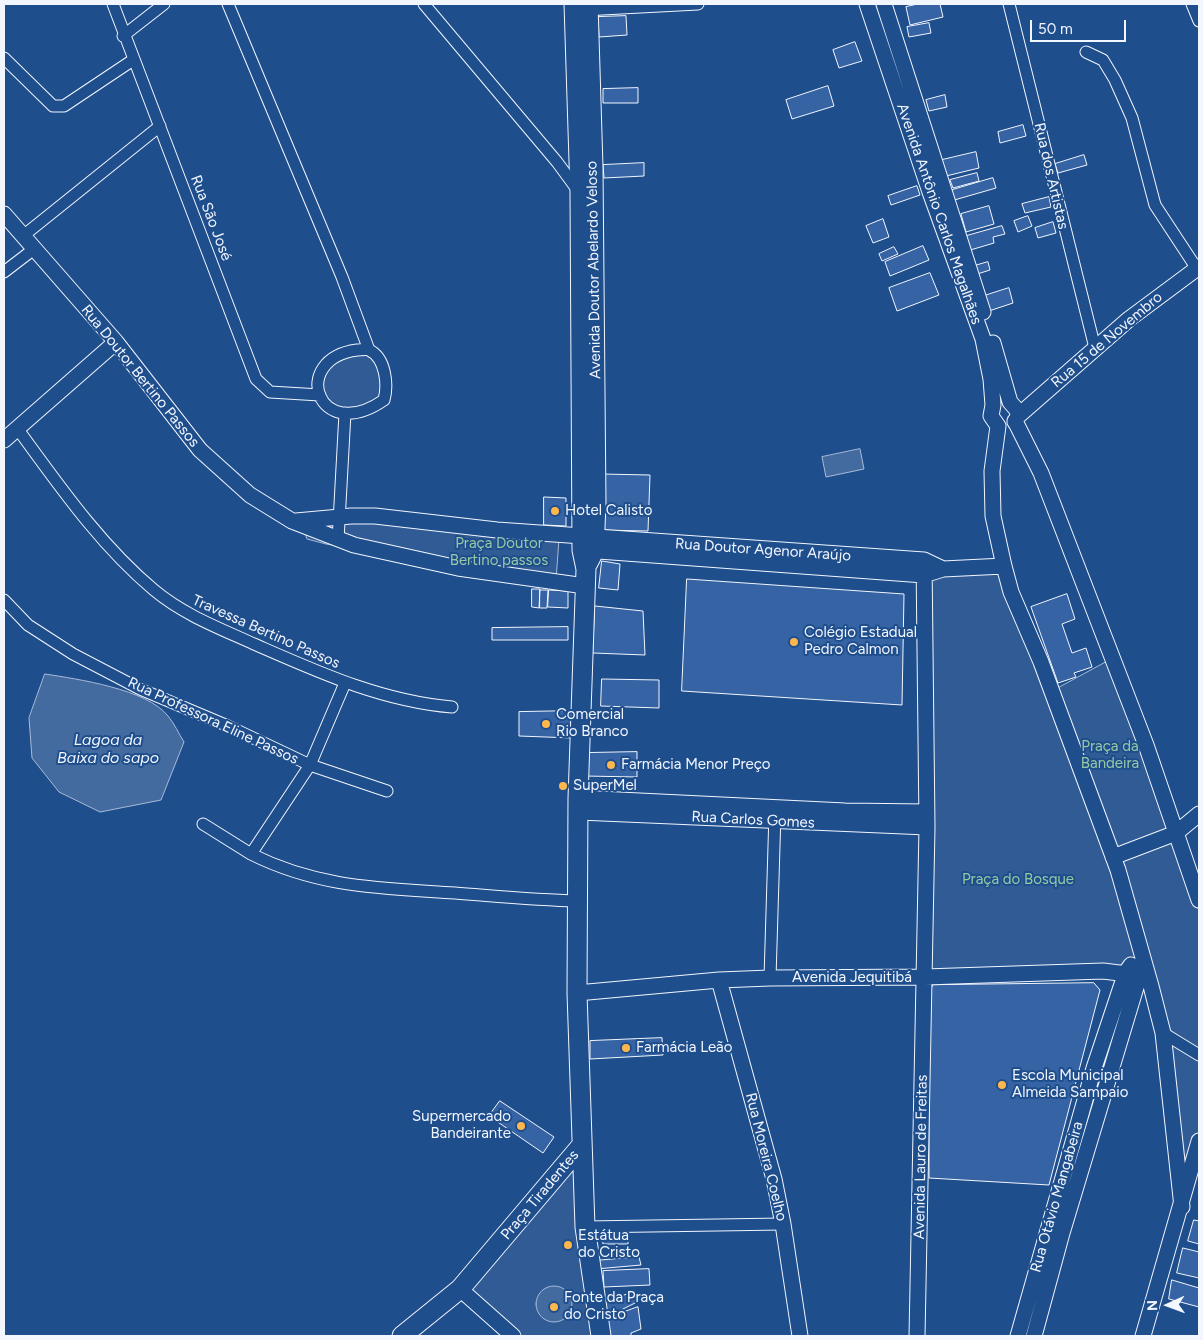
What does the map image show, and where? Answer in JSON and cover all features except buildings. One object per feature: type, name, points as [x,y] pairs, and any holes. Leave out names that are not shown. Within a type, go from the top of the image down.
[{"type":"main road","name":"Avenida Doutor Abelardo Veloso","points":[[581,7],[587,195],[588,544]]},
{"type":"main road","points":[[581,1146],[577,992],[578,805],[588,544]]},
{"type":"main road","name":"Praça Tiradentes","points":[[581,1146],[585,1227],[601,1336]]},
{"type":"main road","name":"Praça Tiradentes","points":[[402,1336],[460,1289],[581,1146]]},
{"type":"street","name":"Rua São José","points":[[113,4],[123,36],[160,126],[256,378],[270,392],[320,395]]},
{"type":"street","points":[[123,36],[164,4]]},
{"type":"street","points":[[228,4],[342,277],[369,350],[377,358],[384,370],[388,388],[384,400],[366,410],[345,413],[334,412],[325,405],[320,395],[319,378],[325,364],[348,351],[369,350]]},
{"type":"street","points":[[424,4],[556,162],[587,195]]},
{"type":"street","points":[[581,7],[698,4]]},
{"type":"street","name":"Avenida Antônio Carlos Magalhães","points":[[867,4],[892,80],[950,232],[983,339],[991,379],[993,405],[991,416],[998,426]]},
{"type":"street","points":[[884,4],[907,75],[950,232],[1010,402]]},
{"type":"street","name":"Rua dos Artistas","points":[[1009,4],[1095,348]]},
{"type":"street","points":[[1192,4],[1199,21]]},
{"type":"street","points":[[1086,52],[1103,60],[1115,80],[1132,118],[1155,205],[1198,268]]},
{"type":"street","points":[[4,58],[53,106],[59,108],[133,60]]},
{"type":"street","points":[[892,80],[907,75]]},
{"type":"street","points":[[23,236],[160,126]]},
{"type":"street","points":[[556,162],[586,166]]},
{"type":"street","name":"Rua Doutor Bertino Passos","points":[[4,214],[116,342],[200,450],[250,495],[292,521],[338,540],[458,568],[586,577]]},
{"type":"street","points":[[4,272],[34,249]]},
{"type":"street","name":"Rua 15 de Novembro","points":[[1016,418],[1136,314],[1198,268]]},
{"type":"street","points":[[4,440],[116,342]]},
{"type":"street","points":[[993,405],[1001,400],[1015,405],[1016,418],[1041,473],[1146,745],[1199,900]]},
{"type":"street","points":[[338,540],[341,516],[345,413]]},
{"type":"street","points":[[1016,418],[1007,427],[998,426],[992,471],[993,516],[1012,592],[1037,653],[1113,857],[1140,951],[1138,975],[1163,1033],[1182,1207]]},
{"type":"street","name":"Travessa Bertino Passos","points":[[17,428],[69,499],[123,560],[154,590],[185,613],[345,683],[396,699],[452,707]]},
{"type":"street","points":[[292,521],[341,516],[375,516],[588,544]]},
{"type":"street","name":"Rua Doutor Agenor Araújo","points":[[588,544],[924,568],[1004,566]]},
{"type":"street","points":[[924,568],[925,978]]},
{"type":"street","name":"Rua Professora Eline Passos","points":[[4,600],[28,624],[73,654],[140,689],[228,726],[310,765],[251,854]]},
{"type":"street","name":"Travessa Bertino Passos","points":[[310,765],[345,683]]},
{"type":"street","points":[[310,765],[387,791]]},
{"type":"street","name":"Rua Carlos Gomes","points":[[578,805],[844,818],[926,820]]},
{"type":"street","points":[[770,978],[775,814]]},
{"type":"street","points":[[1113,857],[1176,833],[1199,814]]},
{"type":"street","points":[[203,824],[251,854],[272,864],[306,876],[360,888],[577,901]]},
{"type":"street","points":[[1138,975],[1140,951]]},
{"type":"street","name":"Avenida Jequitibá","points":[[577,992],[719,980],[770,978],[925,978],[1060,972],[1138,975]]},
{"type":"street","name":"Rua Otávio Mangabeira","points":[[1018,1336],[1031,1318],[1055,1231],[1094,1068],[1138,975]]},
{"type":"street","name":"Avenida Lauro de Freitas","points":[[917,1336],[925,978]]},
{"type":"street","name":"Rua Moreira Coelho","points":[[719,980],[746,1073],[783,1224],[800,1336]]},
{"type":"street","points":[[1163,1033],[1199,1054]]},
{"type":"street","points":[[1143,1336],[1182,1207],[1199,1141]]},
{"type":"street","points":[[585,1227],[783,1224]]},
{"type":"street","points":[[460,1289],[513,1336]]},
{"type":"street","name":"Rua Otávio Mangabeira","points":[[1031,1318],[1034,1336]]},
{"type":"shaded area","points":[[348,351],[369,354],[384,370],[385,398],[366,410],[329,408],[320,383],[325,364]]},
{"type":"shaded area","name":"Praça Doutor Bertino passos","points":[[351,516],[559,539],[556,580],[326,544],[307,539],[300,520]]},
{"type":"shaded area","name":"Praça do Bosque","points":[[1004,567],[1052,691],[1111,659],[1199,904],[1199,1138],[1182,1202],[1149,979],[1124,969],[925,977],[924,575]]},
{"type":"shaded area","points":[[581,1146],[600,1336],[514,1336],[461,1289]]},
{"type":"water","points":[[860,449],[864,469],[826,477],[822,457]]},
{"type":"water","name":"Lagoa da Baixa do sapo","points":[[45,674],[92,682],[128,692],[158,707],[168,716],[184,742],[161,800],[100,812],[59,792],[32,758],[29,718]]},
{"type":"water","name":"Fonte da Praça do Cristo","points":[[554,1286],[561,1287],[567,1291],[571,1297],[571,1311],[567,1317],[561,1321],[554,1322],[547,1321],[541,1317],[537,1311],[536,1304],[537,1297],[541,1291],[547,1287]]},
{"type":"place","name":"Hotel Calisto","points":[[555,511]]},
{"type":"place","name":"Colégio Estadual Pedro Calmon","points":[[794,642]]},
{"type":"place","name":"Comercial Rio Branco","points":[[546,724]]},
{"type":"place","name":"Farmácia Menor Preço","points":[[611,765]]},
{"type":"place","name":"SuperMel","points":[[563,786]]},
{"type":"place","name":"Farmácia Leão","points":[[626,1048]]},
{"type":"place","name":"Escola Municipal Almeida Sampaio","points":[[1002,1085]]},
{"type":"place","name":"Supermercado Bandeirante","points":[[521,1126]]},
{"type":"place","name":"Estátua do Cristo","points":[[568,1245]]},
{"type":"place","name":"Fonte da Praça do Cristo","points":[[554,1307]]},
{"type":"park label","name":"Praça da Bandeira","points":[[1110,756]]}]
